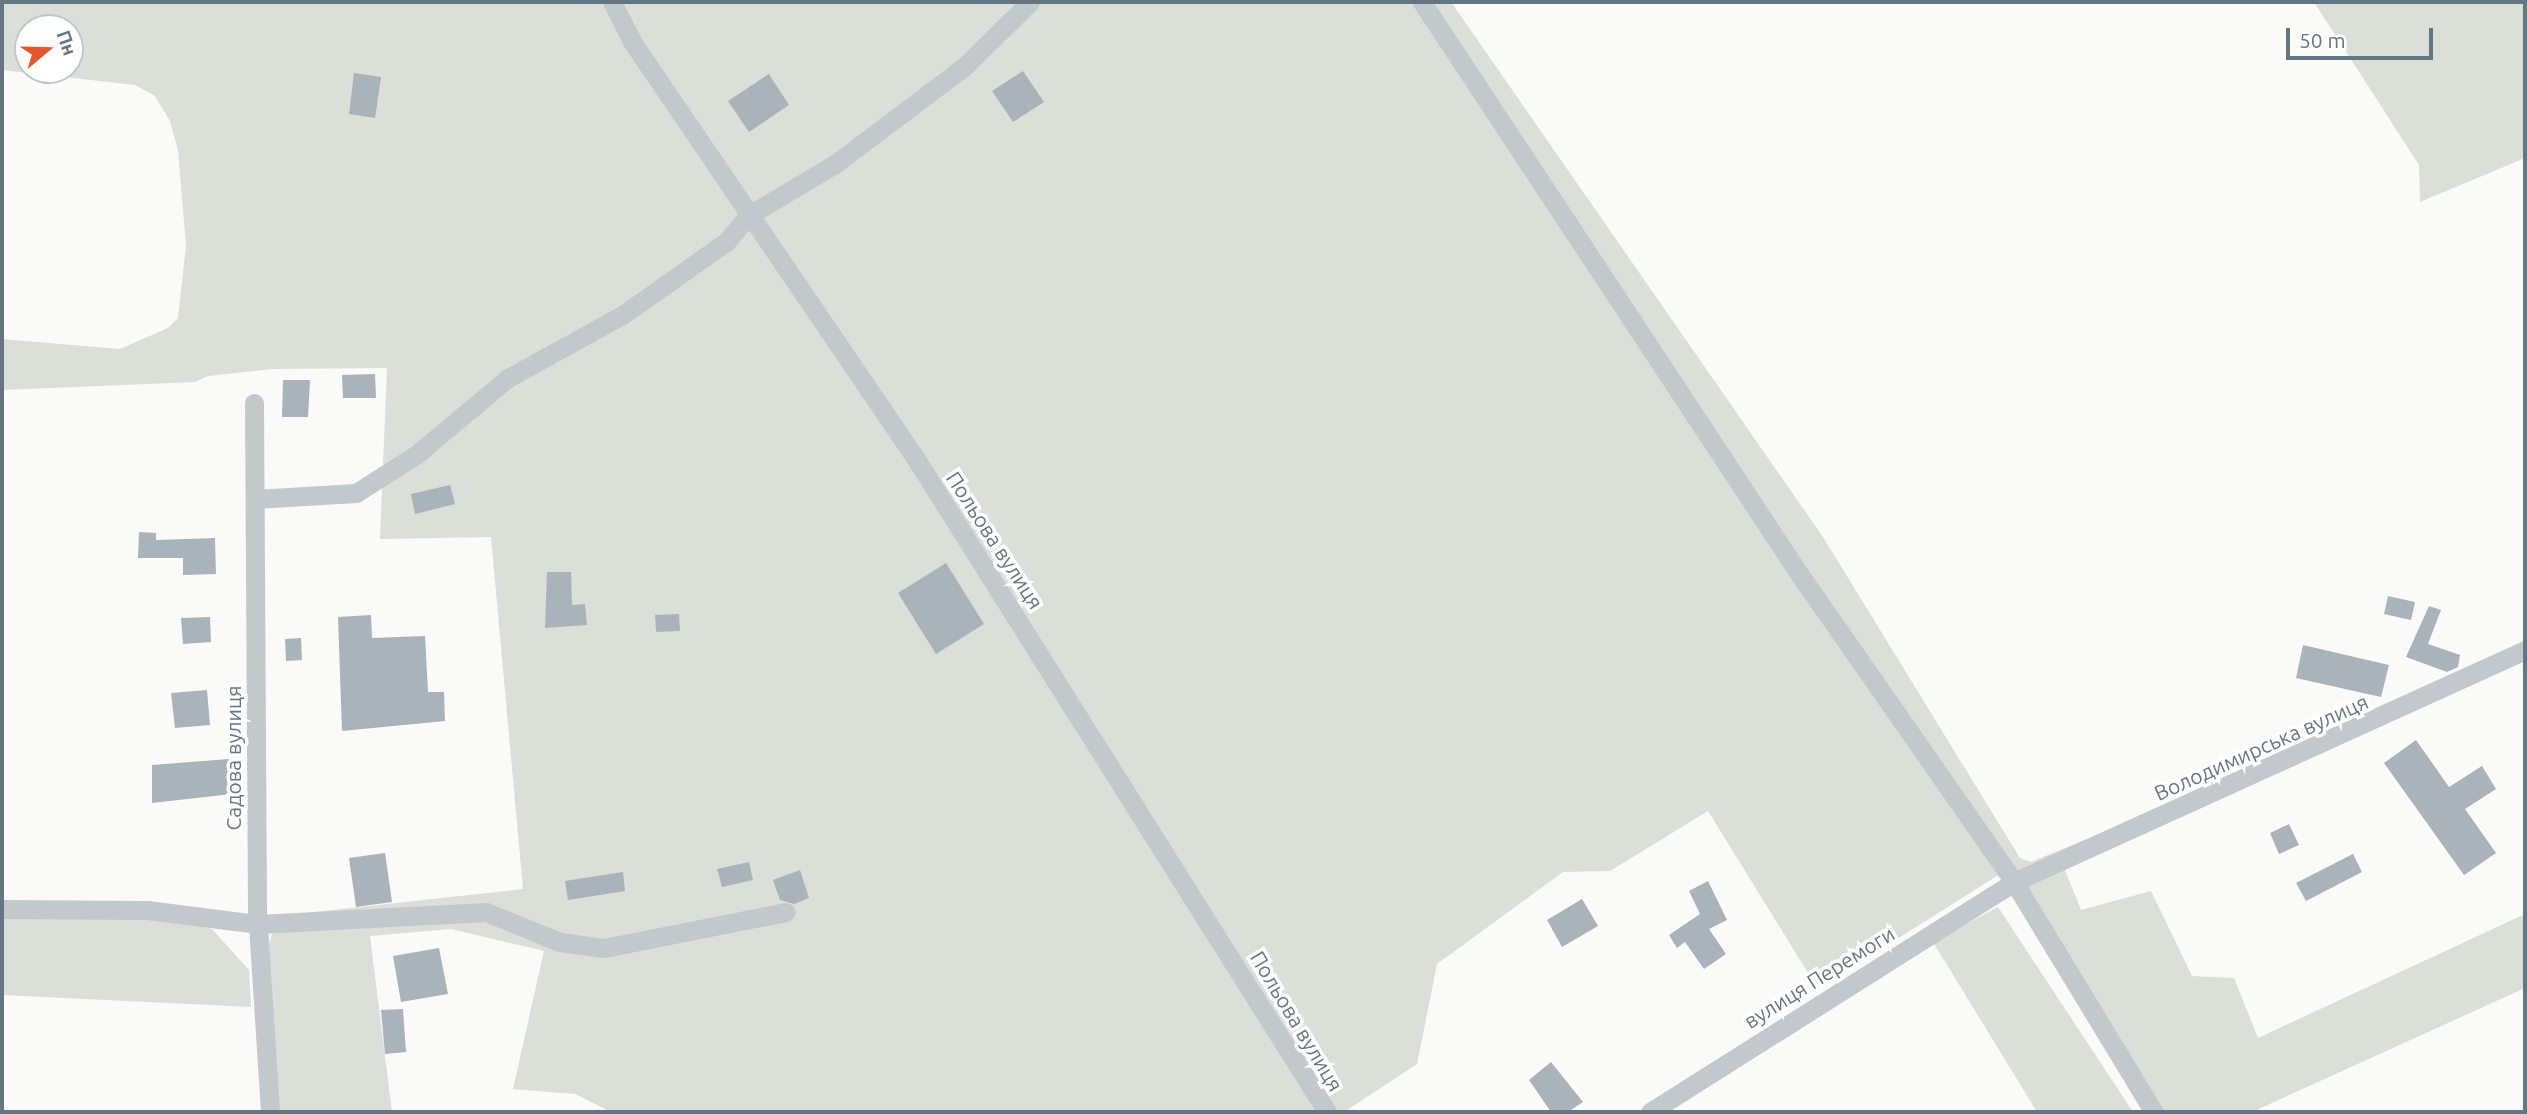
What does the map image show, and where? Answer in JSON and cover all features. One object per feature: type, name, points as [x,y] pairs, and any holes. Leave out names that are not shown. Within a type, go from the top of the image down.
[{"type":"street","name":"Польова вулиця","points":[[612,2],[633,44],[916,459],[1327,1112]]},
{"type":"street","points":[[255,499],[356,493],[417,454],[508,378],[624,314],[699,263],[749,215],[835,164],[965,66],[1030,2]]},
{"type":"street","points":[[1422,2],[1792,564],[2014,882],[2154,1112]]},
{"type":"street","name":"Садова вулиця","points":[[254,402],[258,924],[270,1112]]},
{"type":"street","name":"Володимирська вулиця","points":[[2014,882],[2525,650]]},
{"type":"street","name":"вулиця Перемоги","points":[[1650,1112],[2014,882]]},
{"type":"street","points":[[2,908],[147,910],[258,924],[486,912],[560,942],[604,948],[785,912]]},
{"type":"shaded area","points":[[2,2],[1451,2],[1823,537],[2020,858],[2031,862],[2525,659],[2064,868],[2081,910],[2151,891],[2192,976],[2234,978],[2258,1038],[2525,914],[2525,988],[2252,1112],[2158,1112],[2000,874],[1818,989],[1708,811],[1610,871],[1563,872],[1437,964],[1417,1064],[1344,1112],[611,1112],[575,1094],[513,1089],[544,951],[451,929],[370,936],[392,1112],[275,1112],[265,956],[278,916],[523,889],[491,537],[380,539],[387,368],[272,369],[208,376],[195,382],[2,390],[2,339],[120,349],[168,328],[178,318],[186,246],[178,150],[170,121],[155,96],[135,85],[84,79],[84,14],[14,14],[14,71],[2,70]]},
{"type":"shaded area","points":[[2314,2],[2525,2],[2525,158],[2420,202],[2419,165]]},
{"type":"shaded area","points":[[1998,907],[2133,1112],[2037,1112],[1933,942]]},
{"type":"shaded area","points":[[2,917],[166,917],[212,929],[249,970],[251,1007],[2,995]]},
{"type":"building","points":[[1023,71],[1044,102],[1013,122],[992,91]]},
{"type":"building","points":[[354,73],[381,77],[375,118],[349,114]]},
{"type":"building","points":[[769,74],[789,105],[749,132],[728,101]]},
{"type":"building","points":[[375,374],[376,398],[343,398],[342,375]]},
{"type":"building","points":[[283,380],[310,380],[308,417],[282,417]]},
{"type":"building","points":[[450,485],[455,504],[415,514],[411,494]]},
{"type":"building","points":[[139,532],[156,533],[156,540],[215,538],[216,574],[183,575],[183,558],[138,558]]},
{"type":"building","points":[[946,563],[984,624],[936,654],[898,593]]},
{"type":"building","points":[[547,572],[571,572],[572,605],[585,604],[587,625],[545,628]]},
{"type":"building","points":[[2388,596],[2415,602],[2411,620],[2384,614]]},
{"type":"building","points":[[2429,606],[2441,610],[2428,644],[2460,655],[2458,667],[2447,672],[2406,657]]},
{"type":"building","points":[[679,614],[680,631],[656,632],[655,615]]},
{"type":"building","points":[[371,615],[372,638],[425,636],[428,692],[444,692],[445,721],[342,731],[338,617]]},
{"type":"building","points":[[210,617],[211,642],[183,644],[181,618]]},
{"type":"building","points":[[301,638],[302,660],[286,661],[285,639]]},
{"type":"building","points":[[2303,645],[2389,665],[2381,697],[2296,678]]},
{"type":"building","points":[[207,690],[210,725],[175,728],[171,693]]},
{"type":"building","points":[[2416,740],[2449,787],[2482,766],[2496,789],[2465,809],[2496,853],[2464,875],[2384,763]]},
{"type":"building","points":[[229,759],[232,794],[152,803],[152,765]]},
{"type":"building","points":[[2289,824],[2299,845],[2279,854],[2270,833]]},
{"type":"building","points":[[385,853],[392,902],[356,907],[349,858]]},
{"type":"building","points":[[2353,854],[2362,872],[2306,901],[2296,883]]},
{"type":"building","points":[[749,862],[753,880],[722,887],[717,869]]},
{"type":"building","points":[[800,870],[809,898],[794,904],[780,900],[773,880]]},
{"type":"building","points":[[623,872],[625,891],[568,900],[565,881]]},
{"type":"building","points":[[1708,881],[1727,920],[1709,929],[1726,954],[1704,969],[1685,942],[1677,948],[1669,935],[1700,914],[1689,891]]},
{"type":"building","points":[[1582,899],[1598,926],[1562,947],[1547,920]]},
{"type":"building","points":[[439,948],[448,994],[401,1002],[393,956]]},
{"type":"building","points":[[403,1009],[406,1052],[385,1054],[381,1010]]},
{"type":"building","points":[[1551,1062],[1583,1102],[1568,1112],[1551,1112],[1529,1080]]}]
